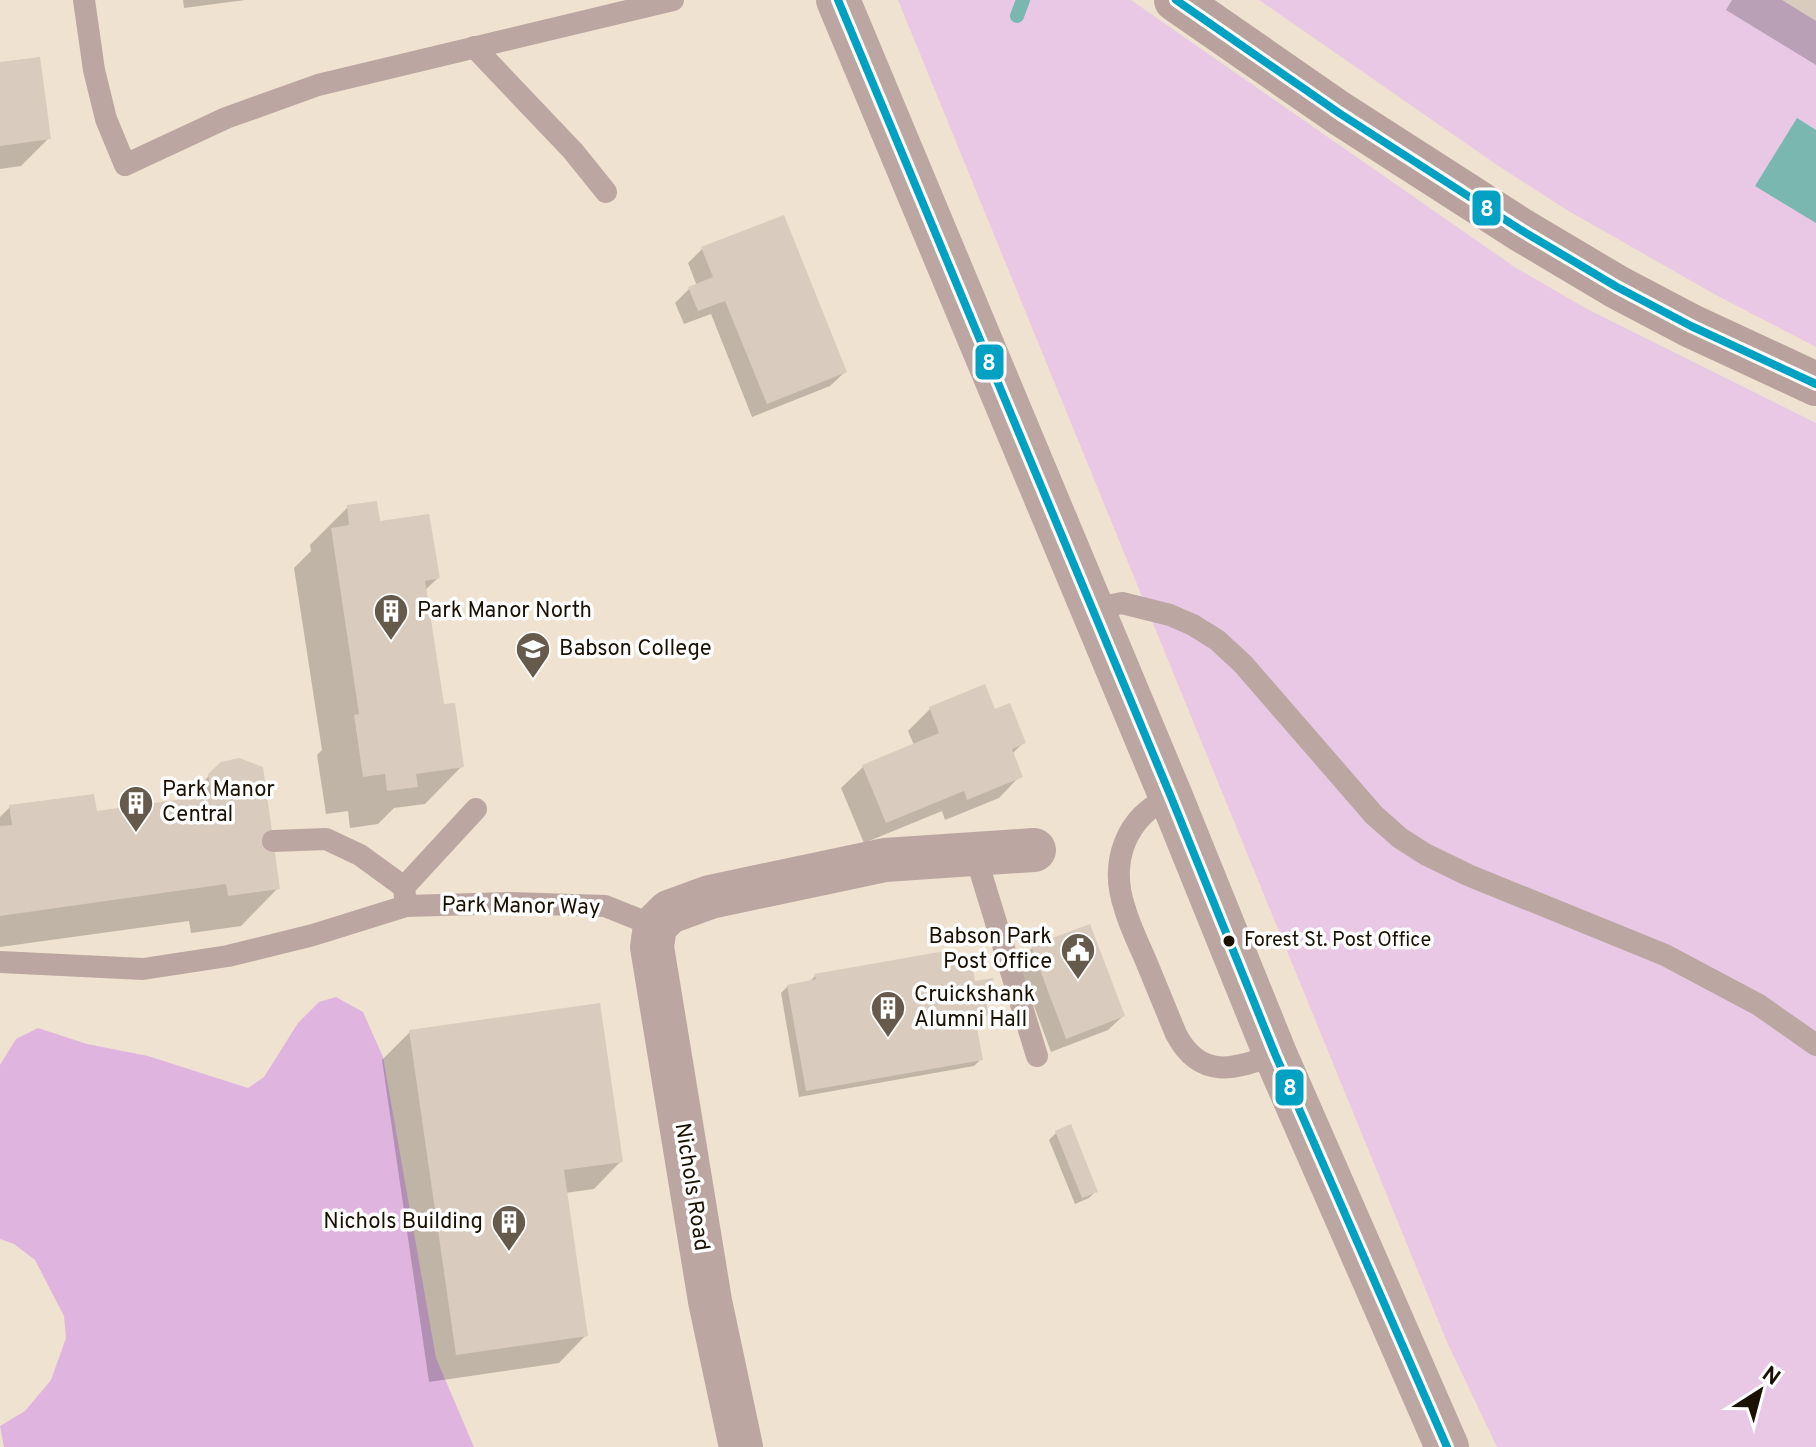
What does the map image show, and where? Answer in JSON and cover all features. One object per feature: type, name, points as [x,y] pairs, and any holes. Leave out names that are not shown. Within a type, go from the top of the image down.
[{"type":"main road","points":[[1176,0],[1351,121],[1534,238],[1691,326],[1816,384]]},
{"type":"street","points":[[838,0],[1275,1054],[1447,1447]]},
{"type":"street","points":[[655,926],[669,912],[710,897],[885,860],[1034,850]]},
{"type":"street","name":"Nichols Road","points":[[655,926],[652,947],[705,1272],[741,1447]]},
{"type":"lane","points":[[84,0],[94,70],[106,119],[125,165],[226,118],[318,85],[673,0]]},
{"type":"lane","points":[[474,47],[573,151],[606,192]]},
{"type":"lane","points":[[1092,609],[1122,603],[1170,615],[1193,625],[1217,640],[1243,664],[1364,804],[1400,838],[1468,875],[1665,955],[1759,1005],[1816,1045]]},
{"type":"lane","points":[[1171,797],[1147,810],[1129,832],[1123,848],[1119,878],[1124,908],[1176,1034],[1191,1056],[1217,1068],[1235,1067],[1275,1054]]},
{"type":"lane","points":[[273,841],[326,839],[360,855],[405,896],[476,809]]},
{"type":"lane","points":[[975,854],[1037,1056]]},
{"type":"lane","name":"Park Manor Way","points":[[0,962],[143,969],[242,953],[313,935],[405,896],[605,906],[655,926]]},
{"type":"shaded area","points":[[898,0],[1131,0],[1516,268],[1587,309],[1816,423],[1816,1447],[1497,1447],[1447,1342]]},
{"type":"shaded area","points":[[1259,0],[1816,0],[1816,347],[1716,295],[1567,210]]},
{"type":"shaded area","points":[[336,997],[363,1012],[383,1057],[436,1358],[474,1447],[4,1447],[0,1426],[25,1411],[51,1380],[66,1338],[64,1316],[35,1260],[14,1244],[0,1239],[0,1065],[16,1039],[38,1028],[87,1044],[148,1056],[248,1088],[264,1077],[298,1023],[319,1002]]},
{"type":"water","points":[[1797,118],[1816,130],[1816,223],[1755,186]]},
{"type":"building","points":[[1782,0],[1816,0],[1816,21]]},
{"type":"building","points":[[40,57],[51,139],[0,146],[0,62]]},
{"type":"building","points":[[784,215],[847,372],[767,404],[725,301],[698,311],[688,287],[713,277],[701,247]]},
{"type":"building","name":"Park Manor North","points":[[377,501],[380,521],[429,514],[440,578],[425,581],[444,704],[455,703],[464,767],[416,774],[418,787],[387,791],[385,774],[363,777],[354,715],[359,714],[331,528],[349,525],[347,505]]},
{"type":"building","points":[[985,684],[995,709],[1010,703],[1026,743],[1012,749],[1023,777],[967,800],[964,791],[886,823],[862,765],[939,733],[929,707]]},
{"type":"building","name":"Park Manor Central","points":[[239,758],[263,767],[280,889],[228,896],[226,884],[0,916],[0,826],[12,825],[9,805],[94,794],[97,811],[211,795],[208,774],[221,762]]},
{"type":"building","name":"Babson Park Post Office","points":[[1090,924],[1125,1016],[1066,1039],[1031,946]]},
{"type":"building","name":"Cruickshank Alumni Hall","points":[[945,951],[947,961],[971,958],[975,981],[993,978],[996,1000],[986,1002],[989,1015],[975,1018],[983,1060],[806,1091],[787,985],[816,979],[814,974]]},
{"type":"building","name":"Nichols Building","points":[[600,1003],[623,1162],[564,1170],[588,1336],[456,1355],[409,1030]]},
{"type":"building","points":[[1071,1124],[1098,1192],[1082,1198],[1055,1131]]},
{"type":"waterway","points":[[1017,16],[1023,0]]},
{"type":"transit line","name":"8","points":[[838,0],[1275,1054],[1447,1447]]},
{"type":"transit line","name":"8","points":[[1176,0],[1339,113],[1521,230],[1617,287],[1691,326],[1816,384]]},
{"type":"place","name":"Park Manor North","points":[[391,642]]},
{"type":"place","name":"Babson College","points":[[533,680]]},
{"type":"place","name":"Park Manor Central","points":[[136,834]]},
{"type":"place","name":"Forest St. Post Office","points":[[1229,941]]},
{"type":"place","name":"Babson Park Post Office","points":[[1078,981]]},
{"type":"place","name":"Cruickshank Alumni Hall","points":[[888,1039]]},
{"type":"place","name":"Nichols Building","points":[[509,1253]]}]
